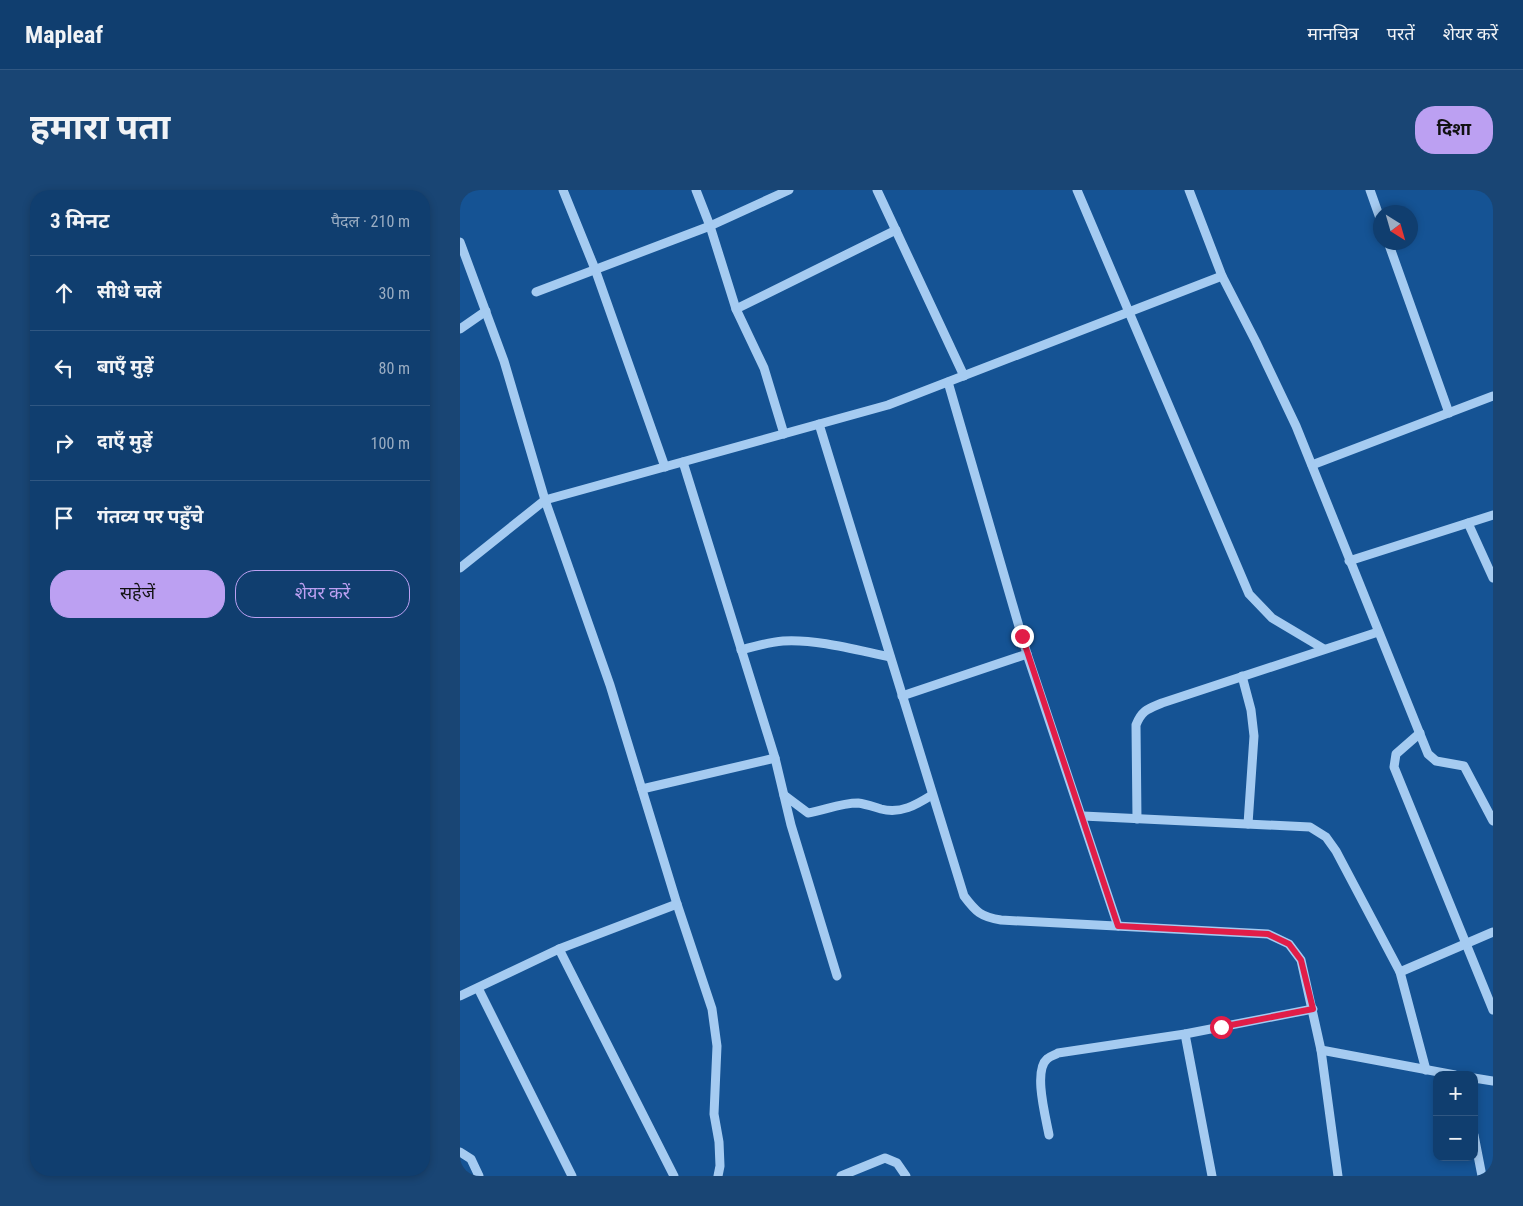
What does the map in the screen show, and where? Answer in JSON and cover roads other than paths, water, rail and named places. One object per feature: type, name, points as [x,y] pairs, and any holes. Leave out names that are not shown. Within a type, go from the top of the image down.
[{"type":"street","points":[[563,190],[595,269],[665,467]]},
{"type":"street","points":[[696,190],[710,226],[736,309],[764,368],[784,434]]},
{"type":"street","points":[[536,292],[710,226],[788,190]]},
{"type":"street","points":[[877,190],[964,376]]},
{"type":"street","points":[[1077,190],[1249,594],[1272,618],[1324,649]]},
{"type":"street","points":[[1189,190],[1222,276],[1296,426],[1428,754],[1436,761],[1464,766],[1493,821]]},
{"type":"street","points":[[1370,190],[1375,205]]},
{"type":"street","points":[[736,309],[896,230]]},
{"type":"street","points":[[460,242],[504,361],[545,500],[610,685],[677,904],[712,1009],[717,1046],[714,1114],[719,1142],[718,1176]]},
{"type":"street","points":[[1391,250],[1450,413]]},
{"type":"street","points":[[460,568],[545,500],[888,405],[1222,276]]},
{"type":"street","points":[[460,329],[486,311]]},
{"type":"street","points":[[948,382],[1028,654],[1118,926]]},
{"type":"street","points":[[1312,466],[1493,396]]},
{"type":"street","points":[[819,424],[964,896],[975,910],[986,918],[1268,934],[1289,944],[1301,960],[1313,1009],[1321,1050],[1338,1176]]},
{"type":"street","points":[[683,462],[775,758],[791,825],[837,976]]},
{"type":"street","points":[[1349,561],[1493,515]]},
{"type":"street","points":[[1468,523],[1493,578]]},
{"type":"street","points":[[1137,819],[1136,725],[1140,714],[1162,703],[1378,632]]},
{"type":"street","points":[[741,650],[783,641],[804,641],[890,657]]},
{"type":"street","points":[[902,696],[1028,654]]},
{"type":"street","points":[[1242,676],[1251,710],[1254,736],[1248,824]]},
{"type":"street","points":[[1420,733],[1396,754],[1394,767],[1493,1010]]},
{"type":"street","points":[[642,789],[775,758]]},
{"type":"street","points":[[784,796],[808,813],[844,804],[859,803],[883,810],[898,810],[909,808],[932,795]]},
{"type":"street","points":[[1083,816],[1310,828],[1326,837],[1336,851],[1400,972],[1426,1070]]},
{"type":"street","points":[[460,996],[558,949],[677,904]]},
{"type":"street","points":[[1400,972],[1493,932]]},
{"type":"street","points":[[558,949],[674,1176]]},
{"type":"street","points":[[478,988],[572,1176]]},
{"type":"street","points":[[1049,1135],[1040,1080],[1041,1068],[1047,1059],[1058,1053],[1185,1034],[1313,1009]]},
{"type":"street","points":[[1185,1034],[1212,1176]]},
{"type":"street","points":[[1321,1050],[1433,1071]]},
{"type":"street","points":[[1478,1079],[1493,1081]]},
{"type":"street","points":[[460,1152],[471,1159],[479,1176]]},
{"type":"street","points":[[1478,1156],[1482,1176]]},
{"type":"street","points":[[841,1176],[885,1158],[897,1163],[906,1176]]}]
